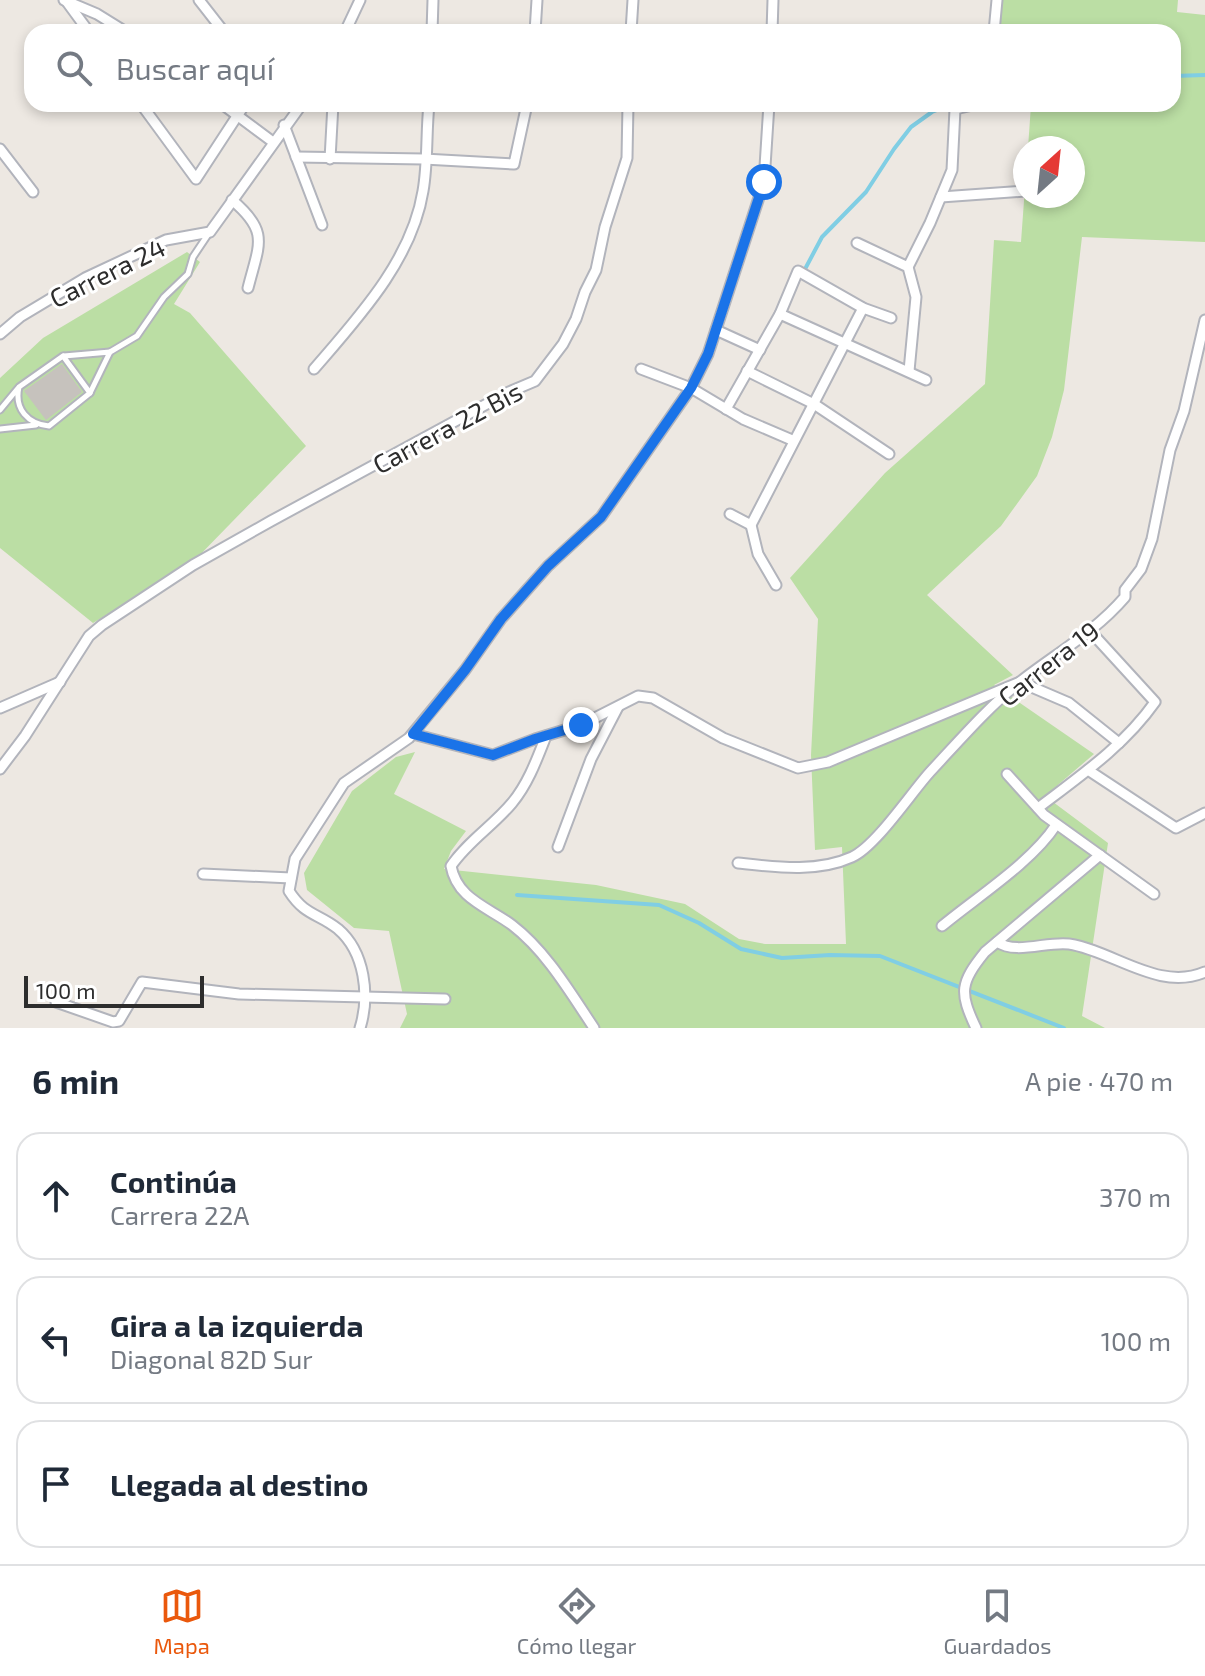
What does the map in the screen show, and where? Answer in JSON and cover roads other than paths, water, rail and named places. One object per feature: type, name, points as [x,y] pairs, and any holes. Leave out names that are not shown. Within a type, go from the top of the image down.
[{"type":"street","points":[[199,0],[218,24]]},
{"type":"street","points":[[349,24],[360,0]]},
{"type":"street","points":[[432,24],[433,0]]},
{"type":"street","points":[[536,24],[537,0]]},
{"type":"street","points":[[632,24],[633,0]]},
{"type":"street","points":[[772,24],[773,0]]},
{"type":"street","points":[[995,24],[997,0]]},
{"type":"street","points":[[66,1],[83,24]]},
{"type":"street","points":[[66,1],[113,24]]},
{"type":"street","points":[[147,112],[196,179],[240,112]]},
{"type":"street","points":[[233,112],[273,142]]},
{"type":"street","points":[[210,232],[295,112]]},
{"type":"street","points":[[330,159],[333,112]]},
{"type":"street","points":[[314,369],[350,328],[396,263],[411,231],[423,191],[428,112]]},
{"type":"street","points":[[296,157],[514,164],[525,112]]},
{"type":"street","name":"Carrera 22 Bis","points":[[0,769],[89,636],[102,625],[193,565],[271,521],[509,392],[535,381],[563,344],[596,270],[605,227],[627,158],[628,112]]},
{"type":"street","points":[[360,1028],[365,999],[358,954],[335,927],[302,910],[289,891],[295,859],[344,783],[413,734],[509,610],[548,566],[601,517],[691,388],[708,354],[764,182],[768,112]]},
{"type":"street","points":[[909,371],[916,297],[908,267],[952,170],[955,112]]},
{"type":"street","points":[[284,125],[322,225]]},
{"type":"street","points":[[0,149],[33,192]]},
{"type":"street","points":[[941,197],[1013,193]]},
{"type":"street","points":[[232,200],[252,216],[259,232],[259,246],[248,288]]},
{"type":"street","name":"Carrera 24","points":[[0,334],[20,317],[85,278],[166,240],[210,232]]},
{"type":"street","points":[[857,243],[908,267]]},
{"type":"street","points":[[726,409],[780,314],[798,271],[863,308],[891,318]]},
{"type":"street","points":[[776,585],[758,554],[751,525],[792,440],[846,345],[863,308]]},
{"type":"street","points":[[780,314],[926,380]]},
{"type":"street","name":"Carrera 19","points":[[738,863],[791,868],[834,863],[854,856],[867,846],[929,773],[1020,682],[1091,632],[1125,597],[1125,590],[1141,569],[1147,554],[1170,450],[1184,411],[1205,320]]},
{"type":"street","points":[[716,330],[760,350]]},
{"type":"street","points":[[641,369],[691,388],[726,409],[792,440]]},
{"type":"street","points":[[747,371],[814,404],[889,454]]},
{"type":"street","points":[[730,514],[751,525]]},
{"type":"street","points":[[1038,808],[1138,726],[1155,702],[1091,632]]},
{"type":"street","points":[[0,708],[60,682]]},
{"type":"street","points":[[413,734],[493,755],[581,725],[638,696],[653,698],[723,738],[798,768],[828,762],[1020,682],[1069,703],[1119,743]]},
{"type":"street","points":[[558,847],[591,759],[618,707]]},
{"type":"street","points":[[546,736],[530,774],[513,803],[460,853],[451,866],[453,879],[464,894],[511,924],[529,940],[557,973],[594,1028]]},
{"type":"street","points":[[1088,770],[1176,828],[1205,813]]},
{"type":"street","points":[[1007,774],[1056,825],[1154,894]]},
{"type":"street","points":[[942,926],[1029,854],[1056,825]]},
{"type":"street","points":[[976,1028],[962,994],[974,966],[997,942],[1100,855]]},
{"type":"street","points":[[203,874],[291,878]]},
{"type":"street","points":[[997,942],[1011,948],[1072,945],[1177,978],[1205,972]]},
{"type":"street","points":[[56,1002],[113,1022],[119,1021],[142,982],[239,994],[445,999]]},
{"type":"lane","points":[[0,410],[19,387],[63,356],[110,352],[137,336],[164,297],[188,274],[193,257],[210,232]]},
{"type":"lane","points":[[0,429],[49,426],[90,393],[110,352]]},
{"type":"lane","points":[[63,356],[90,393]]},
{"type":"lane","points":[[19,387],[18,401],[23,414],[35,423],[49,426]]},
{"type":"waterway","points":[[1181,76],[1205,75]]},
{"type":"waterway","points":[[804,271],[822,237],[866,192],[911,127],[932,112]]},
{"type":"waterway","points":[[517,895],[659,905],[699,923],[741,949],[782,958],[880,956],[1064,1028]]}]
